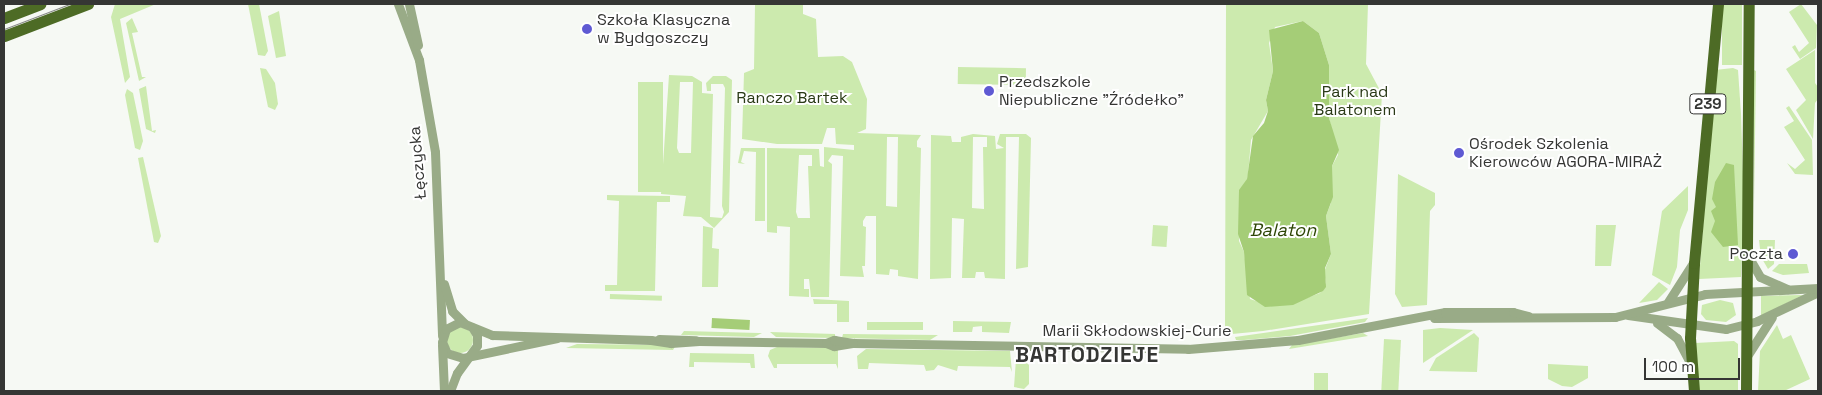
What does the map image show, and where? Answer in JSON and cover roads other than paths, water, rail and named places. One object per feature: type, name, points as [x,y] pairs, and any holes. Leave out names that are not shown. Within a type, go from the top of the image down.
[{"type":"main road","points":[[4,18],[40,4]]},
{"type":"main road","points":[[4,36],[88,4]]},
{"type":"main road","name":"239","points":[[1694,391],[1691,326],[1694,262],[1718,4]]},
{"type":"main road","name":"239","points":[[1746,391],[1749,4]]},
{"type":"street","name":"Łęczycka","points":[[398,4],[419,60]]},
{"type":"street","name":"Łęczycka","points":[[409,4],[435,152],[444,391]]},
{"type":"street","points":[[1746,250],[1760,277],[1792,290]]},
{"type":"street","points":[[1667,303],[1678,290],[1694,262]]},
{"type":"street","name":"Łęczycka","points":[[440,264],[450,306],[468,325]]},
{"type":"street","points":[[1746,292],[1818,290]]},
{"type":"street","points":[[1746,326],[1776,313],[1818,290]]},
{"type":"street","name":"Marii Skłodowskiej-Curie","points":[[1628,315],[1693,296],[1746,292]]},
{"type":"street","name":"Marii Skłodowskiej-Curie","points":[[468,325],[492,335],[557,338],[651,340],[671,337],[699,341],[826,343],[840,340],[854,344],[1197,348],[1292,340],[1444,312],[1513,312],[1528,316],[1628,315],[1652,321],[1718,329],[1746,326]]},
{"type":"street","points":[[1745,361],[1761,331],[1776,313]]},
{"type":"street","points":[[1652,321],[1677,338],[1692,365]]},
{"type":"street","points":[[450,391],[457,373],[470,356],[478,340],[468,325],[452,324],[442,339],[452,356],[470,356]]},
{"type":"street","name":"Marii Skłodowskiej-Curie","points":[[470,356],[557,338]]},
{"type":"tram line","points":[[4,29],[69,4]]},
{"type":"place","name":"Szkoła Klasyczna w Bydgoszczy","points":[[587,29]]},
{"type":"place","name":"Przedszkole Niepubliczne \"Źródełko\"","points":[[989,91]]},
{"type":"place","name":"Ośrodek Szkolenia Kierowców AGORA-MIRAŻ","points":[[1459,153]]},
{"type":"place","name":"Poczta","points":[[1793,254]]},
{"type":"district","name":"BARTODZIEJE","points":[[1087,355]]},
{"type":"park label","name":"Ranczo Bartek","points":[[792,98]]},
{"type":"park label","name":"Park nad Balatonem","points":[[1355,101]]},
{"type":"water label","name":"Balaton","points":[[1283,230]]}]
